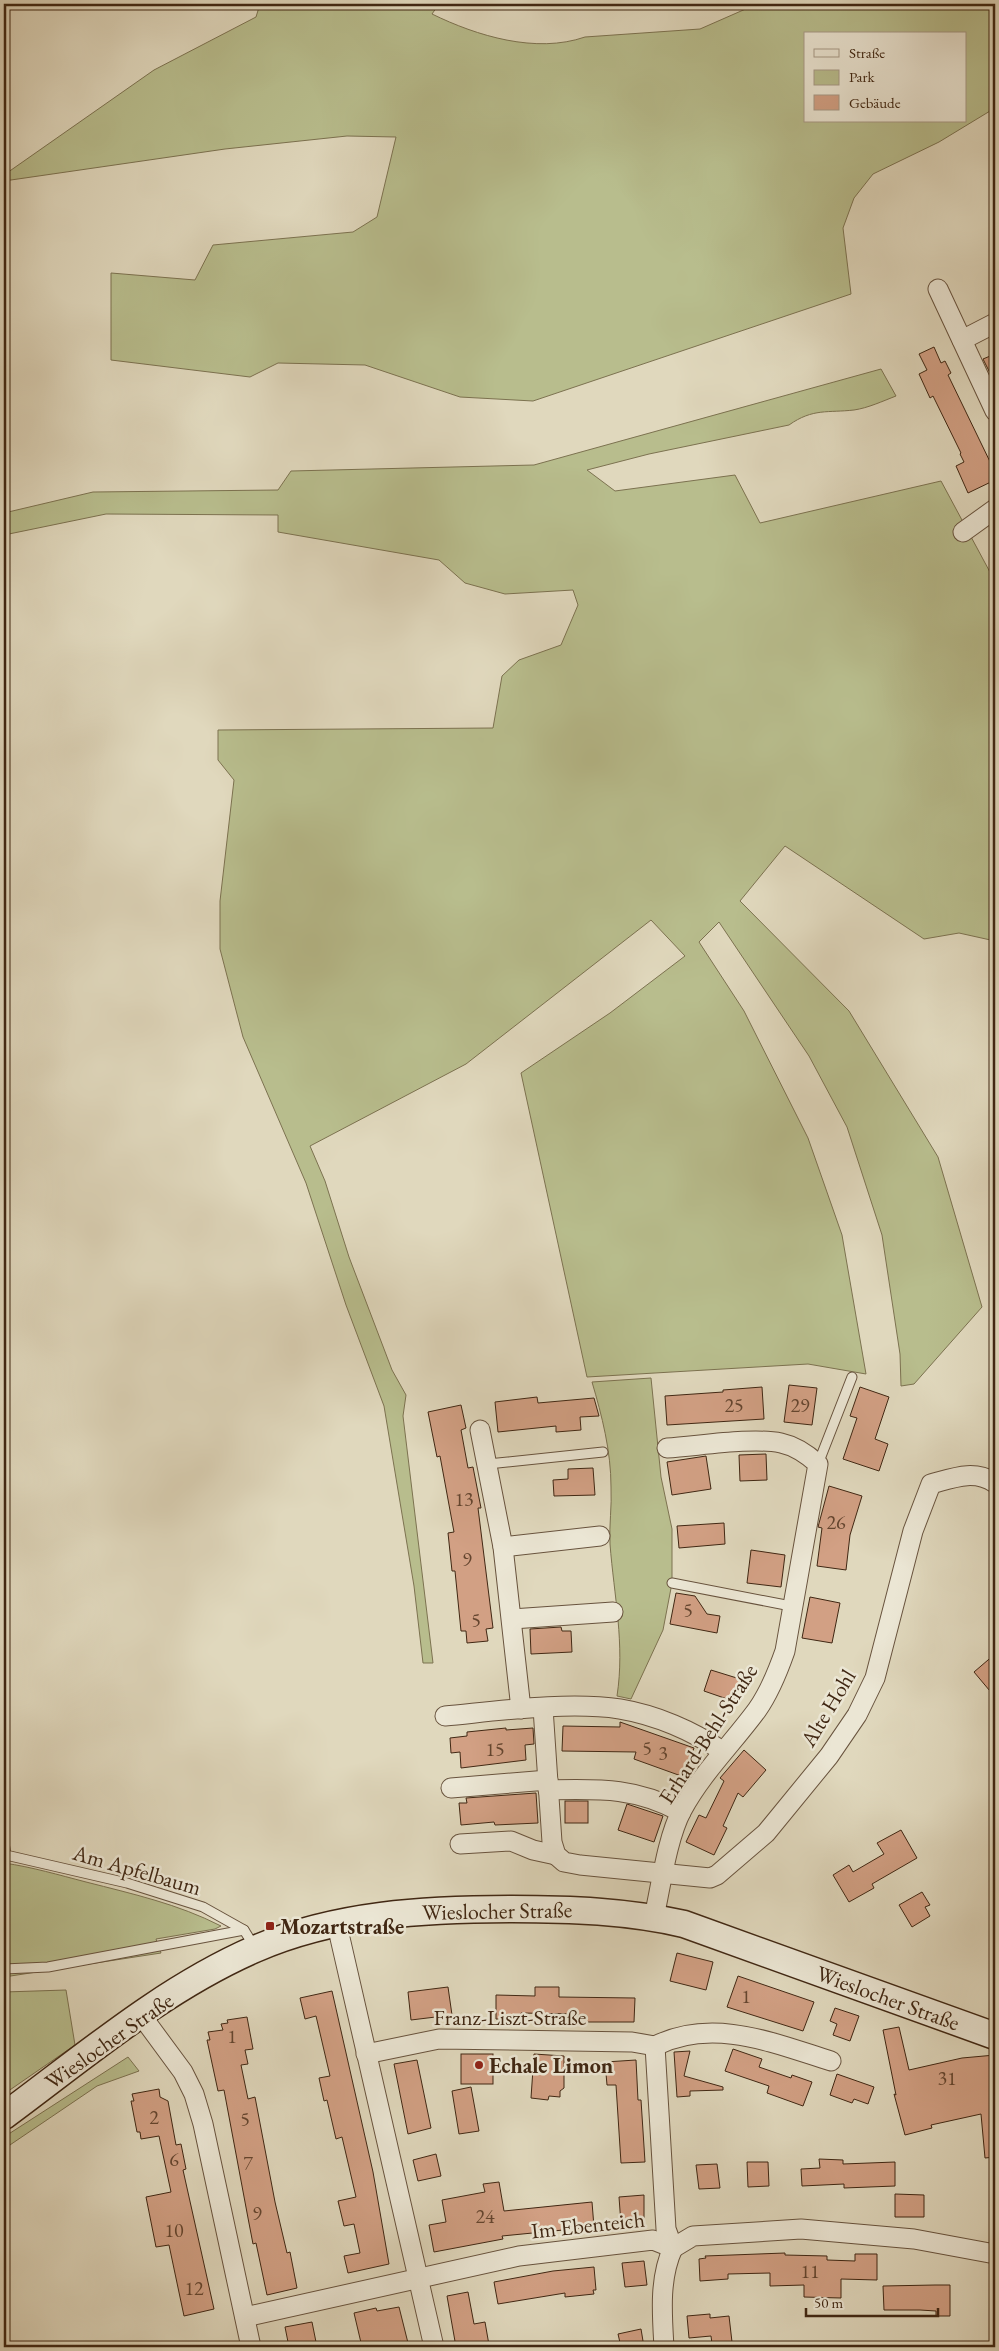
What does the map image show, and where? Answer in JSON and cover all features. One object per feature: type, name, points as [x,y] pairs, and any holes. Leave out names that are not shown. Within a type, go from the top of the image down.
[{"type":"main road","name":"Wieslocher Straße","points":[[4,2116],[142,2014],[204,1975],[250,1940],[306,1932],[337,1924],[401,1913],[472,1909],[611,1911],[654,1917],[684,1924],[995,2036]]},
{"type":"street","points":[[938,289],[995,411]]},
{"type":"street","points":[[962,340],[995,323]]},
{"type":"street","points":[[963,532],[995,509]]},
{"type":"street","points":[[480,1430],[503,1547],[521,1709]]},
{"type":"street","points":[[668,1448],[764,1441],[792,1446],[818,1464]]},
{"type":"street","name":"Erhard-Behl-Straße","points":[[654,1917],[663,1874],[681,1812],[722,1751],[758,1709],[778,1672],[785,1651],[791,1606],[818,1464]]},
{"type":"street","name":"Alte Hohl","points":[[663,1874],[710,1878],[724,1871],[766,1833],[829,1756],[857,1715],[875,1678],[913,1531],[931,1484],[968,1474],[988,1478],[995,1483]]},
{"type":"street","points":[[503,1547],[600,1536]]},
{"type":"street","points":[[512,1619],[613,1612]]},
{"type":"street","points":[[445,1716],[543,1708],[594,1707],[621,1709],[681,1728],[705,1739],[722,1751]]},
{"type":"street","points":[[543,1708],[552,1842],[556,1856]]},
{"type":"street","points":[[451,1788],[548,1785],[635,1792],[681,1812]]},
{"type":"street","points":[[460,1844],[511,1841],[533,1850],[556,1856],[564,1862],[663,1874]]},
{"type":"street","points":[[337,1924],[434,2347]]},
{"type":"street","points":[[142,2014],[183,2072],[194,2094],[203,2124],[251,2347]]},
{"type":"street","points":[[664,2347],[662,2310],[666,2264],[673,2248],[666,2228],[655,2046],[672,2037],[721,2032],[744,2034],[831,2061]]},
{"type":"street","name":"Franz-Liszt-Straße","points":[[366,2054],[440,2039],[632,2042],[655,2046]]},
{"type":"street","name":"Im Ebenteich","points":[[246,2317],[519,2256],[653,2240],[673,2248],[693,2236],[801,2229],[914,2239],[995,2254]]},
{"type":"lane","points":[[818,1464],[852,1376]]},
{"type":"lane","points":[[488,1464],[603,1452]]},
{"type":"lane","points":[[672,1584],[791,1606]]},
{"type":"lane","name":"Am Apfelbaum","points":[[4,1843],[6,1855],[127,1883],[203,1907],[250,1940]]},
{"type":"lane","name":"Wieslocher Straße","points":[[4,1969],[48,1967],[250,1940]]},
{"type":"green space","points":[[260,4],[439,4],[432,14],[449,22],[507,40],[547,44],[585,37],[700,29],[757,4],[995,4],[995,108],[939,142],[873,174],[854,198],[843,228],[851,294],[533,401],[460,397],[365,365],[278,363],[250,377],[111,360],[111,273],[195,280],[213,245],[353,232],[377,217],[396,137],[347,136],[225,149],[4,181],[4,175],[154,70],[256,17]]},
{"type":"green space","points":[[881,369],[896,396],[870,406],[854,410],[813,414],[789,425],[649,454],[587,470],[615,491],[735,475],[760,523],[941,481],[991,574],[995,573],[995,941],[959,933],[924,939],[785,846],[740,901],[849,1011],[938,1157],[982,1307],[914,1384],[901,1386],[900,1354],[882,1235],[847,1127],[809,1056],[719,922],[699,942],[744,1011],[808,1138],[842,1235],[866,1374],[808,1364],[587,1377],[521,1073],[610,1013],[685,956],[651,920],[466,1064],[310,1146],[325,1181],[349,1257],[392,1370],[406,1395],[403,1416],[433,1663],[423,1663],[414,1586],[384,1406],[346,1305],[306,1183],[243,1037],[220,949],[220,901],[234,780],[218,760],[218,730],[493,728],[502,676],[519,660],[561,645],[578,605],[573,590],[505,594],[465,583],[439,560],[278,532],[278,515],[106,514],[4,535],[4,513],[93,492],[278,490],[291,471],[534,465]]},
{"type":"green space","points":[[651,1378],[661,1477],[672,1529],[672,1583],[663,1630],[631,1699],[617,1696],[620,1658],[610,1544],[611,1474],[605,1434],[592,1382]]},
{"type":"green space","points":[[4,1863],[45,1871],[155,1900],[205,1918],[221,1926],[215,1929],[156,1939],[161,1953],[4,1977]]},
{"type":"green space","points":[[66,1990],[75,2045],[4,2094],[4,1992]]},
{"type":"green space","points":[[128,2057],[139,2071],[97,2086],[4,2149],[4,2137]]},
{"type":"building","points":[[934,347],[941,363],[945,361],[951,373],[948,375],[995,472],[995,480],[968,493],[956,466],[964,462],[961,453],[933,396],[930,398],[919,374],[927,370],[919,354]]},
{"type":"building","points":[[995,354],[995,373],[991,375],[983,359]]},
{"type":"building","points":[[789,1385],[817,1388],[812,1425],[784,1422]]},
{"type":"building","points":[[762,1387],[764,1419],[667,1425],[665,1396]]},
{"type":"building","points":[[860,1387],[889,1397],[875,1439],[888,1444],[879,1471],[843,1459],[857,1418],[850,1416]]},
{"type":"building","points":[[537,1397],[538,1403],[594,1398],[599,1416],[580,1417],[581,1430],[556,1432],[556,1426],[498,1432],[495,1402]]},
{"type":"building","points":[[461,1405],[466,1428],[461,1430],[468,1468],[473,1467],[481,1508],[478,1508],[493,1628],[486,1629],[488,1641],[467,1643],[466,1631],[461,1631],[455,1571],[452,1571],[448,1533],[454,1532],[440,1456],[437,1457],[428,1412]]},
{"type":"building","points":[[766,1454],[767,1480],[740,1481],[739,1455]]},
{"type":"building","points":[[706,1456],[711,1489],[672,1495],[667,1462]]},
{"type":"building","points":[[593,1468],[595,1495],[554,1496],[553,1480],[568,1479],[568,1469]]},
{"type":"building","points":[[829,1486],[862,1496],[850,1535],[846,1570],[817,1566],[822,1528],[818,1527]]},
{"type":"building","points":[[724,1523],[725,1544],[679,1548],[677,1526]]},
{"type":"building","points":[[751,1550],[785,1555],[781,1587],[747,1583]]},
{"type":"building","points":[[676,1593],[695,1596],[707,1614],[720,1616],[717,1633],[670,1624]]},
{"type":"building","points":[[810,1597],[840,1603],[832,1643],[802,1638]]},
{"type":"building","points":[[561,1627],[562,1631],[571,1631],[572,1652],[531,1654],[530,1629]]},
{"type":"building","points":[[995,1654],[995,1697],[974,1672]]},
{"type":"building","points":[[711,1670],[740,1679],[733,1701],[704,1691]]},
{"type":"building","points":[[620,1722],[694,1748],[684,1777],[634,1759],[636,1752],[562,1751],[563,1726],[620,1727]]},
{"type":"building","points":[[506,1728],[506,1730],[533,1728],[534,1744],[525,1745],[526,1760],[461,1768],[460,1752],[451,1753],[450,1738],[467,1736],[467,1732]]},
{"type":"building","points":[[744,1750],[766,1770],[743,1797],[738,1793],[723,1826],[727,1828],[714,1855],[686,1842],[699,1815],[706,1818],[724,1781],[720,1778]]},
{"type":"building","points":[[536,1793],[538,1823],[495,1825],[494,1822],[461,1825],[459,1803],[467,1803],[466,1798]]},
{"type":"building","points":[[565,1801],[588,1801],[588,1823],[565,1823]]},
{"type":"building","points":[[627,1804],[663,1816],[654,1842],[618,1830]]},
{"type":"building","points":[[901,1830],[917,1858],[872,1884],[874,1888],[849,1902],[833,1875],[849,1865],[853,1872],[884,1854],[877,1843]]},
{"type":"building","points":[[922,1892],[930,1905],[925,1907],[930,1916],[912,1927],[899,1905]]},
{"type":"building","points":[[677,1953],[713,1962],[706,1990],[670,1981]]},
{"type":"building","points":[[738,1976],[814,2002],[803,2031],[727,2007]]},
{"type":"building","points":[[448,1987],[452,2015],[411,2020],[408,1992]]},
{"type":"building","points":[[535,1987],[559,1987],[559,1997],[635,1998],[634,2022],[578,2022],[578,2014],[521,2013],[520,2020],[496,2019],[496,1995],[535,1996]]},
{"type":"building","points":[[332,1991],[373,2172],[389,2264],[348,2273],[344,2256],[360,2253],[354,2224],[344,2226],[338,2201],[356,2197],[342,2137],[336,2139],[327,2100],[324,2101],[319,2078],[330,2076],[316,2016],[305,2019],[300,1998]]},
{"type":"building","points":[[835,2008],[859,2016],[850,2041],[833,2035],[837,2024],[830,2021]]},
{"type":"building","points":[[247,2017],[253,2049],[245,2050],[248,2064],[241,2065],[248,2099],[255,2097],[275,2202],[287,2253],[290,2252],[297,2288],[267,2295],[256,2243],[253,2244],[224,2090],[218,2091],[207,2040],[210,2040],[208,2032],[223,2030],[221,2024],[228,2023],[227,2020]]},
{"type":"building","points":[[899,2027],[909,2070],[962,2058],[995,2055],[995,2157],[985,2158],[981,2114],[931,2125],[932,2128],[905,2135],[894,2094],[896,2095],[883,2030]]},
{"type":"building","points":[[733,2049],[762,2059],[759,2067],[791,2078],[792,2075],[812,2082],[803,2106],[767,2093],[769,2086],[725,2071]]},
{"type":"building","points":[[690,2051],[684,2076],[723,2087],[723,2090],[690,2091],[690,2096],[677,2097],[674,2052]]},
{"type":"building","points":[[461,2054],[493,2054],[493,2084],[461,2084]]},
{"type":"building","points":[[534,2054],[564,2056],[564,2088],[560,2091],[560,2097],[549,2096],[548,2100],[531,2098]]},
{"type":"building","points":[[417,2060],[431,2128],[408,2134],[394,2064]]},
{"type":"building","points":[[636,2060],[638,2100],[641,2100],[645,2162],[621,2163],[616,2085],[607,2085],[605,2062]]},
{"type":"building","points":[[837,2074],[874,2087],[868,2104],[854,2099],[852,2103],[830,2095]]},
{"type":"building","points":[[471,2087],[479,2131],[459,2134],[452,2091]]},
{"type":"building","points":[[159,2089],[160,2097],[168,2101],[176,2145],[181,2144],[186,2169],[183,2170],[214,2309],[184,2316],[169,2245],[156,2247],[146,2197],[171,2192],[159,2136],[141,2139],[140,2132],[137,2132],[131,2101],[134,2101],[132,2094]]},
{"type":"building","points":[[436,2154],[441,2176],[418,2181],[413,2160]]},
{"type":"building","points":[[819,2159],[843,2160],[843,2164],[895,2162],[895,2186],[844,2188],[844,2184],[802,2186],[801,2169],[820,2168]]},
{"type":"building","points":[[747,2162],[768,2162],[769,2186],[748,2187]]},
{"type":"building","points":[[717,2164],[720,2188],[699,2189],[696,2165]]},
{"type":"building","points":[[499,2182],[504,2211],[592,2202],[594,2227],[502,2236],[503,2239],[434,2252],[429,2225],[446,2222],[442,2200],[485,2192],[483,2184]]},
{"type":"building","points":[[895,2194],[924,2195],[924,2217],[895,2217]]},
{"type":"building","points":[[644,2195],[644,2221],[621,2224],[619,2197]]},
{"type":"building","points":[[785,2253],[785,2255],[827,2256],[827,2260],[855,2261],[855,2254],[877,2254],[877,2280],[841,2279],[841,2298],[804,2297],[804,2285],[770,2286],[770,2273],[728,2274],[728,2279],[700,2281],[699,2259],[706,2258],[705,2256]]},
{"type":"building","points":[[644,2261],[647,2285],[625,2287],[622,2263]]},
{"type":"building","points":[[594,2267],[596,2290],[593,2290],[594,2294],[565,2297],[565,2293],[498,2304],[494,2282],[553,2271]]},
{"type":"building","points":[[950,2285],[950,2316],[936,2316],[936,2311],[884,2310],[883,2286]]},
{"type":"building","points":[[468,2292],[474,2324],[485,2322],[489,2345],[456,2347],[447,2296]]},
{"type":"building","points":[[399,2307],[409,2347],[362,2347],[354,2313],[376,2308],[377,2311]]},
{"type":"building","points":[[710,2314],[710,2318],[729,2316],[732,2342],[712,2344],[711,2336],[689,2338],[687,2316]]},
{"type":"building","points":[[312,2322],[317,2347],[289,2347],[285,2327]]},
{"type":"building","points":[[641,2329],[644,2347],[621,2347],[618,2334]]},
{"type":"place","name":"Mozartstraße","points":[[270,1926]]},
{"type":"place","name":"Echale Limon","points":[[479,2065]]}]
